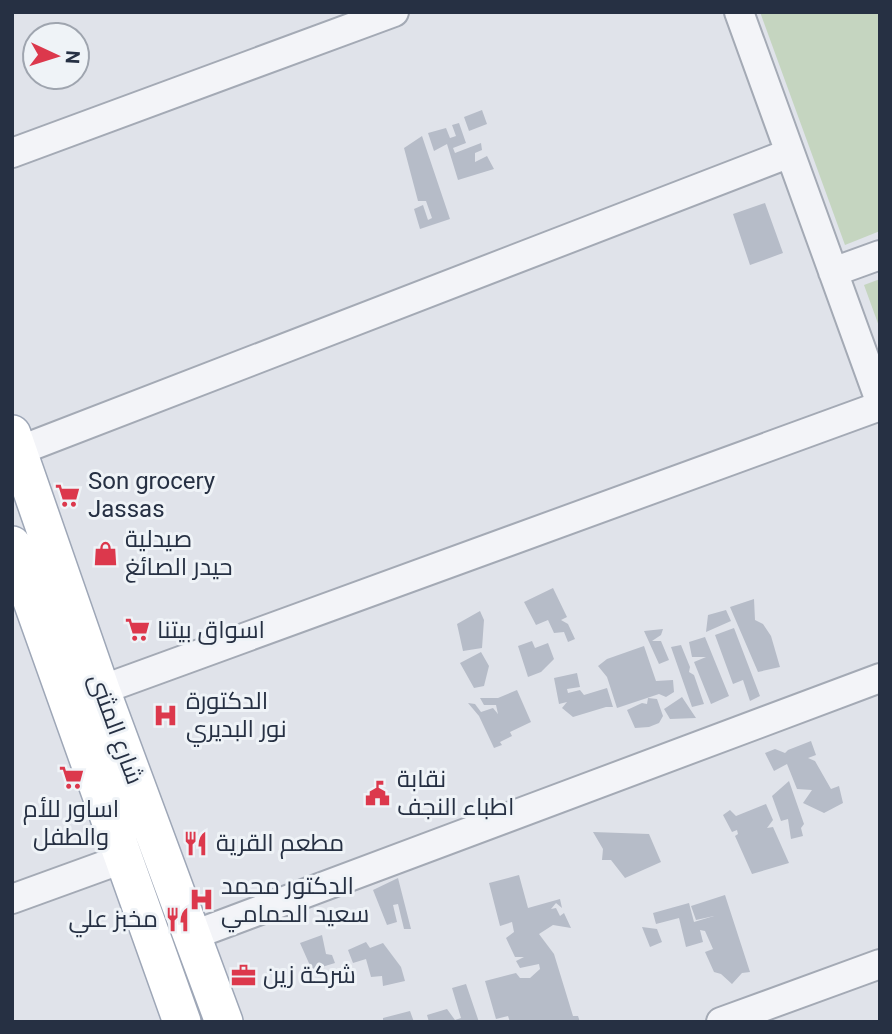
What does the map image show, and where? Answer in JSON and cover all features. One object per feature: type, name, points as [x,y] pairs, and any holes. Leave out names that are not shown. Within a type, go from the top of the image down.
[{"type":"main road","name":"شارع المثنى","points":[[15,443],[101,690],[224,1022]]},
{"type":"main road","name":"شارع المثنى","points":[[12,545],[182,1022]]},
{"type":"street","points":[[12,153],[394,12]]},
{"type":"street","points":[[101,690],[880,404],[739,12]]},
{"type":"street","points":[[15,443],[790,153]]},
{"type":"street","points":[[833,272],[880,255]]},
{"type":"street","points":[[191,936],[880,678]]},
{"type":"street","points":[[12,899],[125,858]]},
{"type":"street","points":[[721,1022],[880,964]]},
{"type":"green space","points":[[760,12],[880,12],[880,231],[845,245]]},
{"type":"green space","points":[[880,279],[880,329],[864,285]]},
{"type":"building","points":[[482,110],[487,124],[469,131],[464,117]]},
{"type":"building","points":[[459,123],[466,143],[453,148],[455,153],[481,143],[482,150],[475,153],[475,162],[487,156],[494,169],[458,180],[447,144],[434,151],[428,133],[446,128],[450,138],[456,136],[452,125]]},
{"type":"building","points":[[422,136],[450,219],[420,229],[414,209],[423,205],[428,220],[432,218],[426,201],[418,201],[404,148]]},
{"type":"building","points":[[765,203],[783,253],[750,265],[733,214]]},
{"type":"building","points":[[553,588],[567,617],[561,620],[568,624],[575,639],[568,642],[564,632],[554,633],[548,620],[536,625],[524,602]]},
{"type":"building","points":[[754,599],[755,620],[763,624],[771,636],[780,667],[758,672],[730,607]]},
{"type":"building","points":[[726,610],[731,621],[706,632],[708,615]]},
{"type":"building","points":[[480,611],[484,620],[482,648],[463,651],[457,624]]},
{"type":"building","points":[[734,628],[760,696],[750,701],[743,680],[733,684],[715,635]]},
{"type":"building","points":[[663,629],[661,635],[652,641],[661,641],[669,660],[659,664],[644,631]]},
{"type":"building","points":[[705,637],[729,696],[711,704],[694,662],[706,657],[692,657],[689,642]]},
{"type":"building","points":[[532,641],[535,648],[548,643],[554,659],[541,672],[528,677],[518,646]]},
{"type":"building","points":[[681,645],[690,667],[689,672],[694,675],[704,704],[692,707],[671,647]]},
{"type":"building","points":[[644,646],[656,681],[673,680],[674,692],[666,697],[659,694],[617,708],[607,677],[598,666],[607,659]]},
{"type":"building","points":[[481,652],[489,666],[484,686],[474,688],[460,663]]},
{"type":"building","points":[[577,673],[580,687],[567,689],[568,693],[580,690],[584,695],[607,688],[613,707],[573,717],[562,708],[567,702],[559,704],[554,678]]},
{"type":"building","points":[[517,690],[531,722],[510,732],[512,736],[494,748],[479,716],[468,703],[475,704],[481,712],[493,708],[498,714],[496,705],[484,705],[480,698],[498,698]]},
{"type":"building","points":[[682,697],[696,718],[670,719],[664,709]]},
{"type":"building","points":[[648,698],[657,699],[663,716],[659,723],[635,728],[627,710],[642,703],[647,704]]},
{"type":"building","points":[[811,741],[816,755],[808,758],[815,761],[831,789],[839,786],[843,803],[824,813],[803,803],[812,790],[797,789],[787,764],[774,771],[765,753],[775,749],[785,753]]},
{"type":"building","points":[[789,781],[804,824],[801,828],[803,836],[791,839],[788,819],[781,821],[772,796]]},
{"type":"building","points":[[766,804],[773,820],[767,828],[773,827],[789,863],[752,874],[735,836],[738,834],[737,830],[732,832],[723,815],[730,810],[736,816]]},
{"type":"building","points":[[593,832],[649,834],[661,862],[625,878],[611,860],[602,860],[603,849]]},
{"type":"building","points":[[519,875],[528,908],[560,899],[562,908],[556,903],[551,909],[556,908],[560,916],[564,913],[571,928],[553,925],[539,934],[554,954],[573,1016],[578,1016],[580,1022],[510,1022],[508,1016],[496,1019],[485,981],[516,973],[520,978],[530,978],[540,969],[539,964],[520,968],[516,961],[524,957],[515,957],[506,938],[514,932],[512,922],[500,926],[489,883]]},
{"type":"building","points":[[398,878],[411,929],[404,929],[398,904],[393,905],[397,922],[387,925],[373,890]]},
{"type":"building","points":[[725,895],[750,972],[742,973],[732,984],[721,974],[714,972],[705,952],[713,949],[705,931],[700,930],[703,942],[686,947],[679,918],[656,924],[653,913],[689,903],[694,922],[714,916],[696,920],[691,906]]},
{"type":"building","points":[[642,927],[657,929],[662,942],[650,947]]},
{"type":"building","points":[[322,935],[326,954],[332,955],[335,963],[312,970],[300,943]]},
{"type":"building","points":[[366,942],[370,948],[383,943],[401,967],[405,981],[383,986],[382,976],[371,977],[366,959],[353,963],[348,950]]},
{"type":"building","points":[[466,984],[479,1022],[429,1022],[427,1015],[447,1009],[455,1020],[461,1018],[452,988]]},
{"type":"building","points":[[410,1011],[414,1022],[383,1022],[383,1018]]},
{"type":"place","name":"Son grocery Jassas","points":[[68,495]]},
{"type":"place","name":"صيدلية حيدر الصائغ","points":[[105,553]]},
{"type":"place","name":"اسواق بيتنا","points":[[137,630]]},
{"type":"place","name":"الدكتورة نور البديري","points":[[166,715]]},
{"type":"place","name":"اساور للأم والطفل","points":[[71,778]]},
{"type":"place","name":"نقابة اطباء النجف","points":[[377,793]]},
{"type":"place","name":"مطعم القرية","points":[[196,843]]},
{"type":"place","name":"الدكتور محمد سعيد الحمامي","points":[[201,900]]},
{"type":"place","name":"مخبز علي","points":[[178,919]]},
{"type":"place","name":"شركة زين","points":[[243,975]]}]
